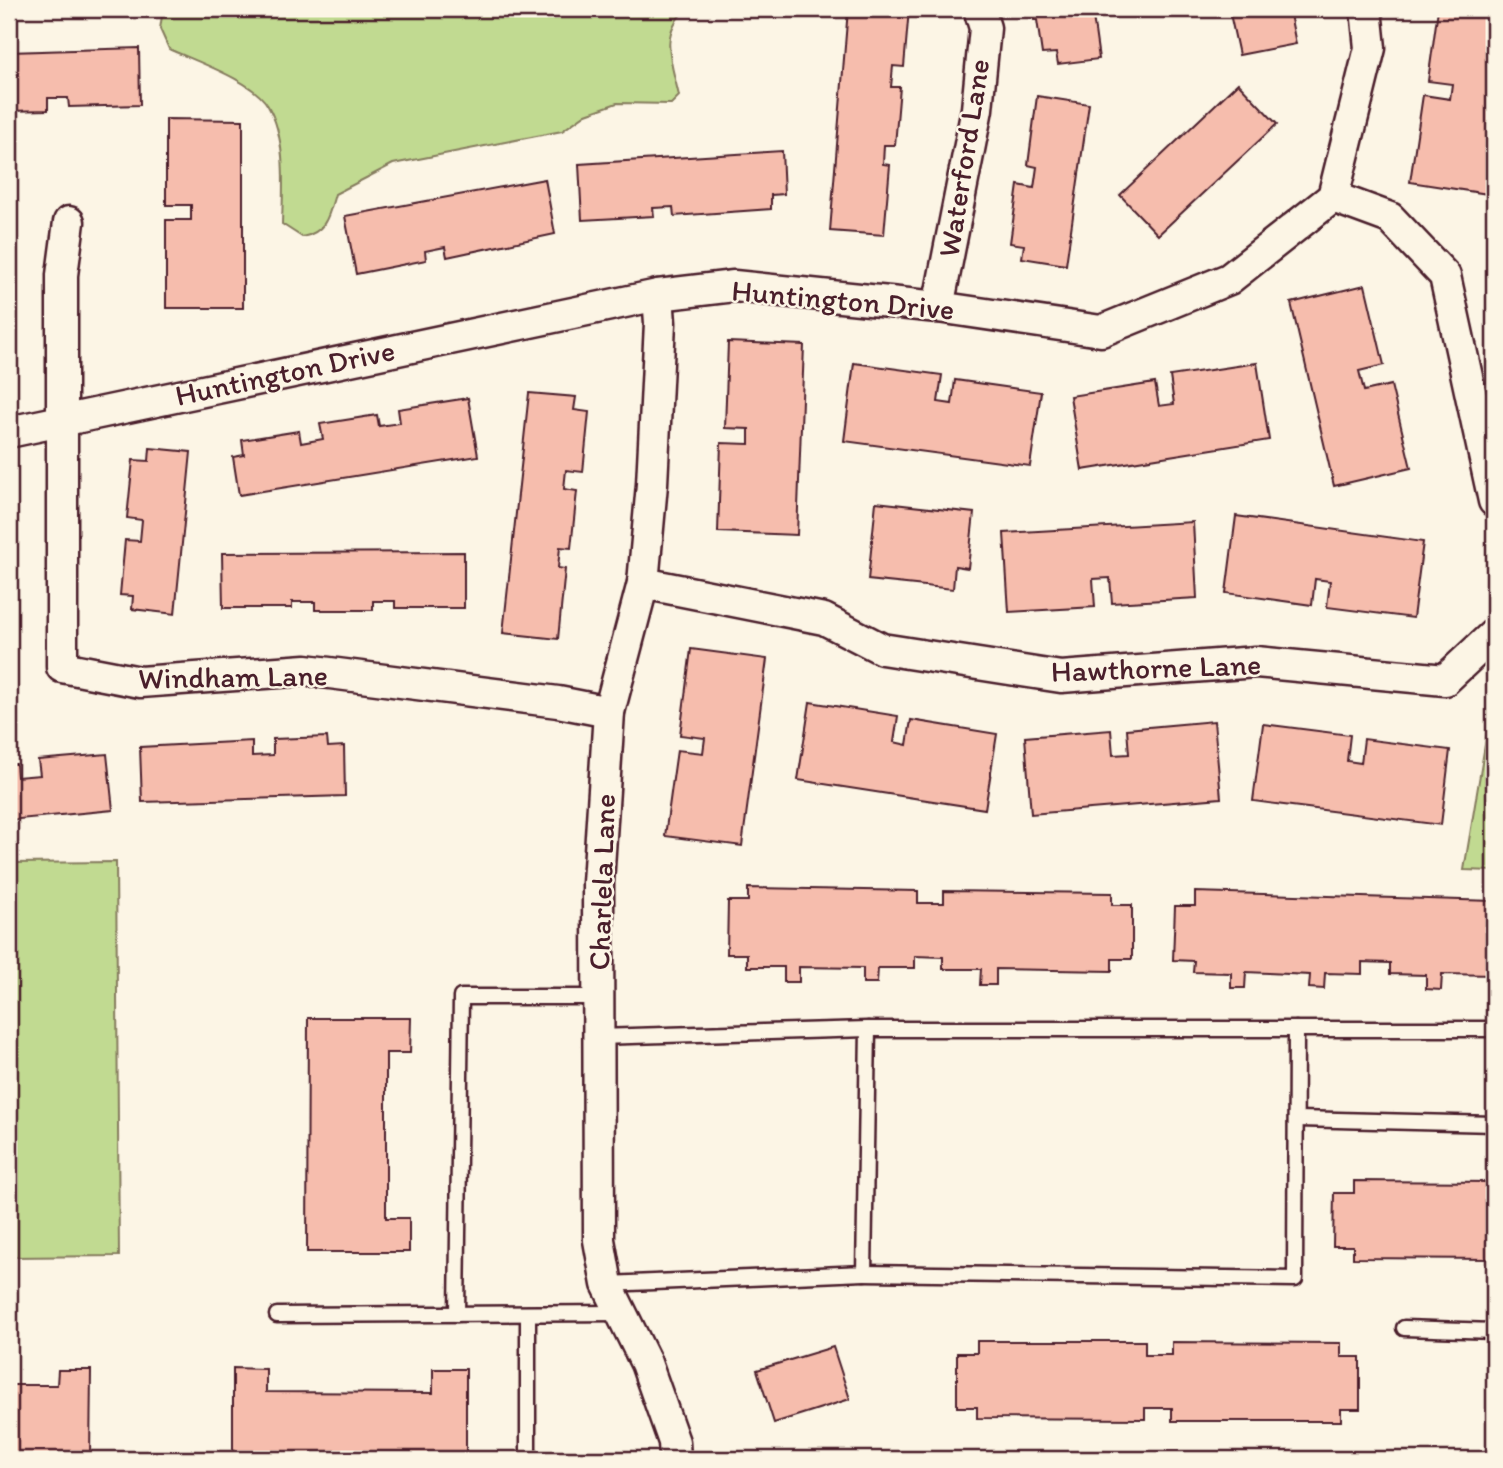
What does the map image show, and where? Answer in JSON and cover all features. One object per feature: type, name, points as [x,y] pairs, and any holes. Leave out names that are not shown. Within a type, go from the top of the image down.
[{"type":"street","name":"Waterford Lane","points":[[938,307],[977,109],[985,28],[979,9]]},
{"type":"street","points":[[1366,9],[1370,48],[1333,197],[1390,218],[1445,276],[1494,501]]},
{"type":"street","name":"Huntington Drive","points":[[9,432],[658,295],[734,286],[938,307],[1101,331],[1229,279],[1333,197]]},
{"type":"street","points":[[63,419],[62,275],[69,222]]},
{"type":"street","name":"Charlela Lane","points":[[658,295],[660,323],[652,484],[643,583],[609,712],[598,883],[600,1240],[607,1284],[646,1363],[674,1442],[675,1459]]},
{"type":"street","name":"Windham Lane","points":[[63,419],[62,667],[140,682],[306,670],[558,702],[609,712]]},
{"type":"street","name":"Hawthorne Lane","points":[[643,583],[824,619],[881,649],[1061,677],[1256,662],[1445,680],[1494,634]]},
{"type":"lane","points":[[457,1314],[461,996],[598,996]]},
{"type":"lane","points":[[598,1037],[868,1029],[1494,1029]]},
{"type":"lane","points":[[864,1273],[868,1029]]},
{"type":"lane","points":[[607,1284],[864,1273],[1295,1279],[1296,1029]]},
{"type":"lane","points":[[1297,1119],[1494,1124]]},
{"type":"lane","points":[[276,1315],[621,1313]]},
{"type":"lane","points":[[528,1314],[528,1459]]},
{"type":"lane","points":[[1404,1328],[1494,1331]]},
{"type":"green space","points":[[163,9],[686,9],[672,29],[669,50],[679,96],[671,104],[617,103],[586,114],[562,131],[393,164],[335,194],[325,222],[316,232],[302,237],[282,224],[281,148],[268,106],[261,97],[237,80],[169,49],[160,29]]},
{"type":"green space","points":[[1494,714],[1494,871],[1464,870],[1490,715]]},
{"type":"green space","points":[[116,862],[119,1256],[9,1257],[9,863]]},
{"type":"building","points":[[848,9],[909,9],[904,67],[893,66],[891,87],[900,87],[895,145],[884,145],[883,164],[890,165],[884,235],[830,231]]},
{"type":"building","points":[[1032,9],[1092,9],[1099,59],[1058,64],[1056,53],[1042,54],[1037,20],[1034,20]]},
{"type":"building","points":[[1229,9],[1289,9],[1296,44],[1239,55]]},
{"type":"building","points":[[1438,9],[1494,9],[1494,153],[1488,194],[1410,182],[1423,95],[1450,99],[1452,84],[1428,81]]},
{"type":"building","points":[[139,48],[140,105],[69,107],[68,98],[48,98],[48,110],[9,111],[9,52]]},
{"type":"building","points":[[1238,83],[1277,124],[1158,235],[1120,195]]},
{"type":"building","points":[[1037,96],[1089,104],[1066,265],[1022,258],[1024,245],[1010,243],[1018,185],[1034,188],[1037,167],[1028,165]]},
{"type":"building","points":[[166,119],[243,120],[243,308],[166,308],[166,220],[191,220],[191,205],[166,205]]},
{"type":"building","points":[[782,151],[784,194],[771,195],[771,209],[674,216],[673,207],[653,208],[654,216],[582,220],[579,164]]},
{"type":"building","points":[[545,179],[555,234],[447,257],[445,247],[425,251],[426,260],[356,274],[345,216]]},
{"type":"building","points":[[1365,285],[1384,365],[1359,371],[1364,391],[1391,385],[1411,468],[1334,486],[1291,303]]},
{"type":"building","points":[[728,342],[804,345],[797,535],[718,532],[721,443],[749,444],[749,429],[725,428]]},
{"type":"building","points":[[854,363],[942,375],[938,402],[952,404],[955,380],[1041,392],[1030,466],[844,441]]},
{"type":"building","points":[[1257,363],[1269,440],[1082,470],[1070,396],[1155,383],[1159,406],[1174,404],[1170,376]]},
{"type":"building","points":[[529,393],[576,397],[574,410],[589,412],[583,472],[566,470],[564,489],[577,491],[571,548],[560,547],[558,568],[565,569],[558,639],[503,633]]},
{"type":"building","points":[[468,398],[478,456],[239,495],[233,457],[244,455],[242,440],[299,431],[301,443],[323,439],[320,424],[377,415],[379,426],[400,423],[398,409]]},
{"type":"building","points":[[150,448],[191,452],[175,614],[132,609],[133,596],[120,595],[125,540],[140,541],[142,520],[127,518],[133,460],[149,461]]},
{"type":"building","points":[[876,502],[974,513],[968,568],[955,566],[953,589],[868,580]]},
{"type":"building","points":[[1236,516],[1423,542],[1413,618],[1327,607],[1330,581],[1315,579],[1312,605],[1226,593]]},
{"type":"building","points":[[1193,522],[1197,598],[1112,603],[1110,578],[1093,579],[1095,607],[1009,612],[1004,533]]},
{"type":"building","points":[[464,552],[464,608],[395,608],[395,601],[373,601],[373,610],[315,610],[315,602],[292,602],[292,608],[223,608],[222,553]]},
{"type":"building","points":[[691,649],[767,659],[742,846],[665,836],[677,750],[703,753],[705,738],[680,735]]},
{"type":"building","points":[[810,702],[898,716],[894,742],[907,745],[911,720],[997,734],[985,809],[798,780]]},
{"type":"building","points":[[1214,721],[1221,798],[1031,814],[1025,737],[1111,730],[1113,755],[1129,754],[1127,729]]},
{"type":"building","points":[[1263,724],[1350,735],[1347,761],[1361,763],[1364,739],[1450,750],[1441,825],[1253,801]]},
{"type":"building","points":[[327,737],[328,747],[344,746],[345,796],[142,802],[140,747],[252,741],[252,756],[273,755],[273,739]]},
{"type":"building","points":[[107,754],[113,810],[9,820],[9,764],[16,764],[17,777],[40,775],[38,760]]},
{"type":"building","points":[[748,888],[918,891],[918,903],[944,903],[944,891],[1112,893],[1112,905],[1132,905],[1132,959],[1112,959],[1112,971],[996,969],[996,985],[980,985],[981,969],[943,969],[943,957],[915,956],[915,968],[878,968],[877,983],[863,983],[863,968],[799,967],[799,982],[784,982],[784,967],[747,967],[747,954],[727,954],[728,901],[748,901]]},
{"type":"building","points":[[1195,892],[1494,901],[1494,975],[1442,974],[1441,990],[1426,989],[1426,975],[1390,974],[1390,963],[1362,962],[1362,974],[1325,973],[1324,989],[1309,988],[1310,975],[1246,972],[1245,988],[1231,988],[1231,973],[1193,972],[1194,961],[1173,960],[1175,906],[1195,906]]},
{"type":"building","points":[[308,1018],[411,1018],[410,1053],[386,1053],[386,1218],[409,1218],[409,1252],[307,1252]]},
{"type":"building","points":[[1354,1181],[1494,1182],[1494,1259],[1353,1258],[1353,1246],[1333,1246],[1334,1193],[1354,1193]]},
{"type":"building","points":[[977,1341],[1145,1341],[1145,1355],[1172,1355],[1172,1342],[1341,1343],[1341,1357],[1360,1357],[1360,1409],[1341,1409],[1341,1421],[1172,1421],[1172,1408],[1145,1408],[1145,1419],[977,1418],[977,1407],[957,1407],[957,1353],[977,1353]]},
{"type":"building","points":[[833,1347],[850,1399],[774,1423],[757,1370]]},
{"type":"building","points":[[233,1368],[266,1369],[266,1392],[433,1393],[433,1369],[466,1369],[466,1459],[233,1459]]},
{"type":"building","points":[[58,1370],[91,1370],[90,1459],[9,1459],[9,1385],[57,1385]]}]
